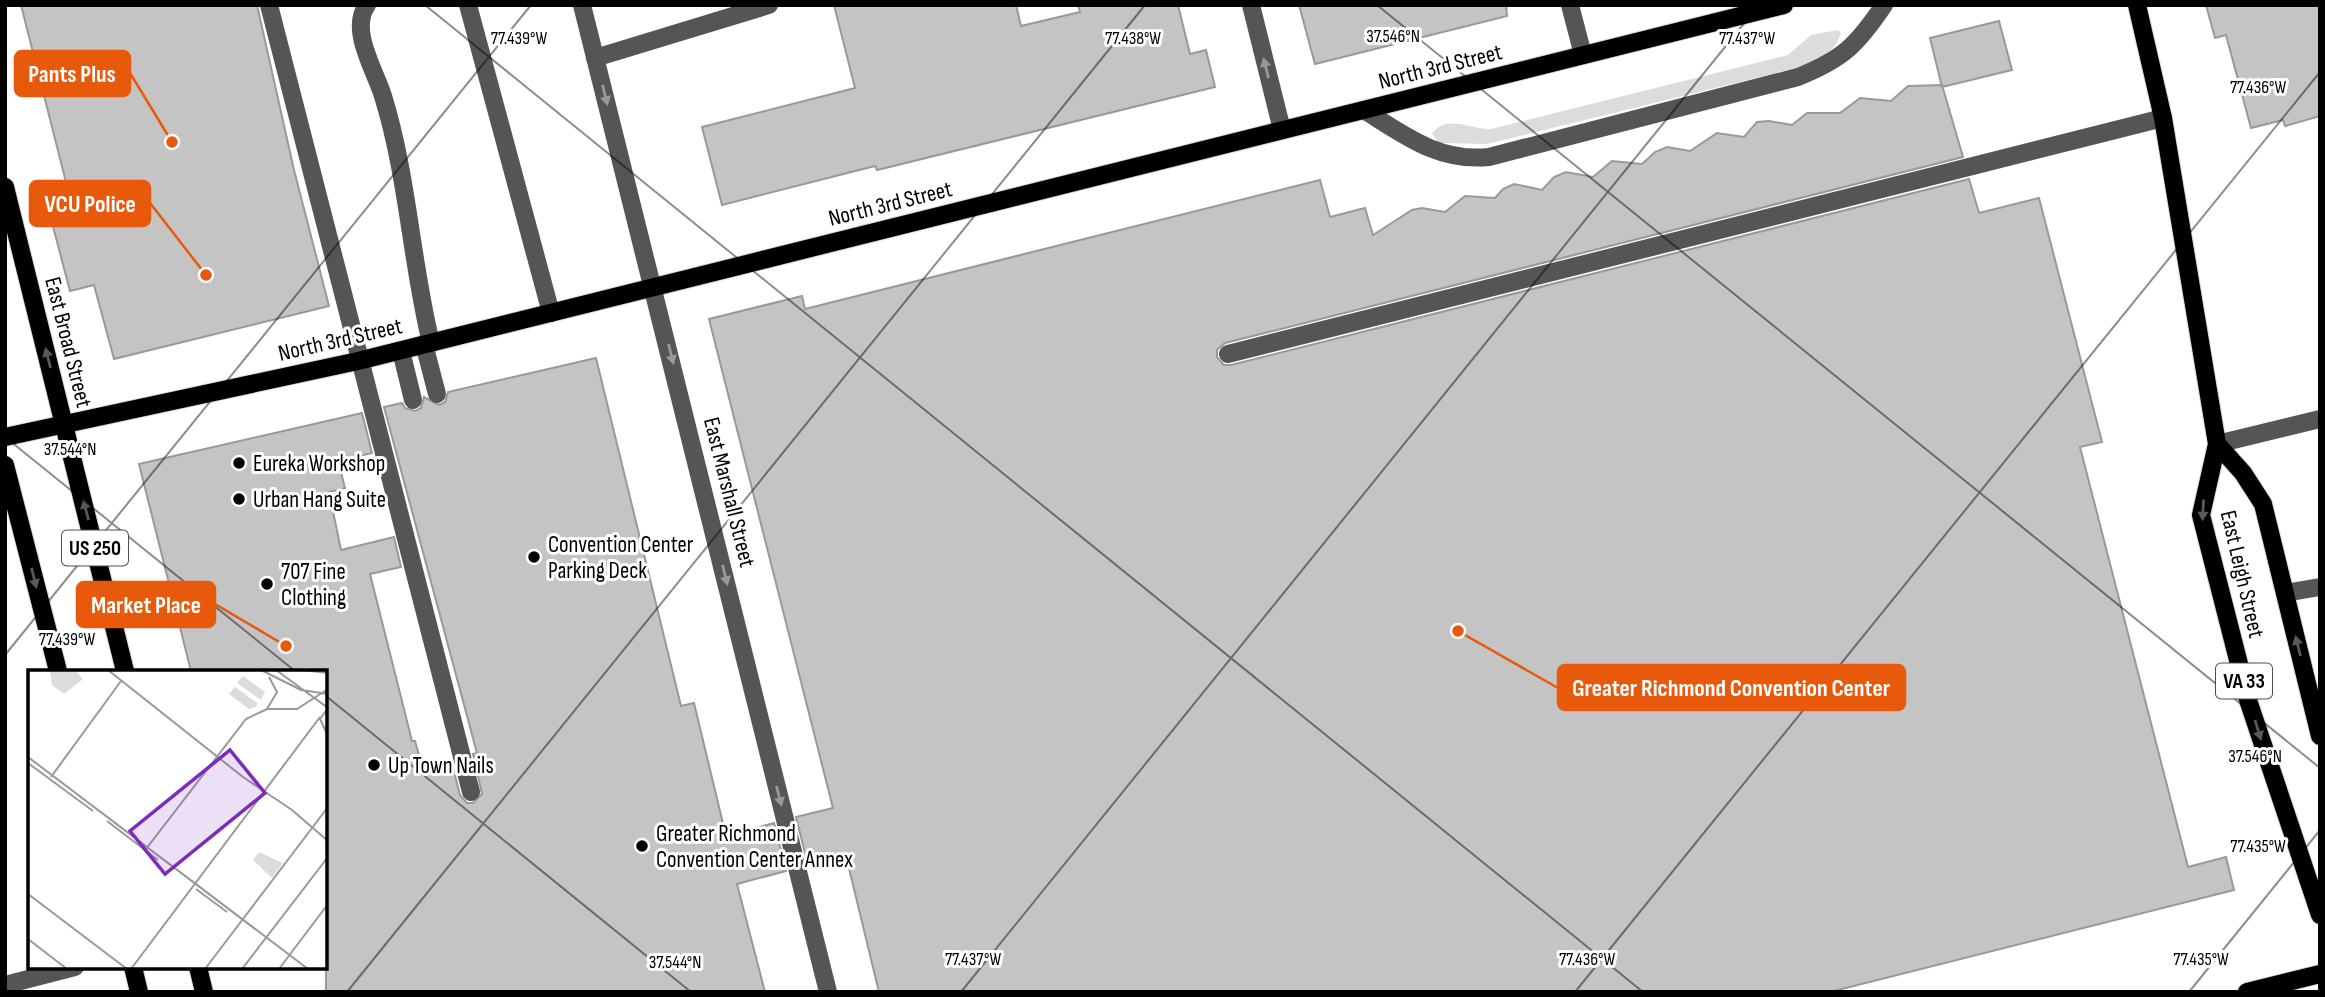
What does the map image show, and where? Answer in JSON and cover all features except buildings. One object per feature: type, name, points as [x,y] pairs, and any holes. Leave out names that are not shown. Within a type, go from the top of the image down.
[{"type":"main road","name":"North 3rd Street","points":[[5,437],[401,351],[1784,5]]},
{"type":"main road","name":"East Leigh Street","points":[[2137,5],[2163,118],[2217,444],[2201,515],[2249,703],[2320,915]]},
{"type":"main road","name":"East Broad Street","points":[[5,187],[125,670]]},
{"type":"main road","name":"East Leigh Street","points":[[2217,444],[2243,473],[2263,504],[2320,736]]},
{"type":"main road","name":"US 250","points":[[5,465],[58,670]]},
{"type":"main road","points":[[133,969],[139,992]]},
{"type":"main road","points":[[198,969],[204,992]]},
{"type":"main road","points":[[2247,992],[2320,974]]},
{"type":"street","points":[[269,5],[348,310],[358,361],[471,792]]},
{"type":"street","points":[[367,5],[359,28],[383,97],[406,186],[419,293],[437,394]]},
{"type":"street","points":[[468,5],[551,313]]},
{"type":"street","name":"East Marshall Street","points":[[582,5],[828,992]]},
{"type":"street","points":[[595,58],[769,5]]},
{"type":"street","points":[[1251,5],[1282,130]]},
{"type":"street","points":[[1570,5],[1583,55]]},
{"type":"street","points":[[1364,110],[1423,148],[1467,159],[1489,157],[1798,77],[1841,57],[1867,31],[1884,5]]},
{"type":"street","points":[[1228,354],[2163,118]]},
{"type":"street","points":[[401,351],[413,400]]},
{"type":"street","points":[[2217,444],[2320,419]]},
{"type":"street","points":[[2285,593],[2320,587]]},
{"type":"street","points":[[5,985],[67,969]]},
{"type":"shaded area","points":[[1838,30],[1841,33],[1835,46],[1800,67],[1487,144],[1439,143],[1432,134],[1437,128],[1451,123],[1491,129],[1788,55],[1811,35]]},
{"type":"place","name":"Pants Plus","points":[[172,142]]},
{"type":"place","name":"VCU Police","points":[[206,275]]},
{"type":"place","name":"Eureka Workshop","points":[[239,463]]},
{"type":"place","name":"Urban Hang Suite","points":[[239,499]]},
{"type":"place","name":"Convention Center Parking Deck","points":[[534,557]]},
{"type":"place","name":"707 Fine Clothing","points":[[267,584]]},
{"type":"place","name":"Greater Richmond Convention Center","points":[[1458,631]]},
{"type":"place","name":"Market Place","points":[[286,646]]},
{"type":"place","name":"Up Town Nails","points":[[374,765]]},
{"type":"place","name":"Greater Richmond Convention Center Annex","points":[[642,846]]}]
